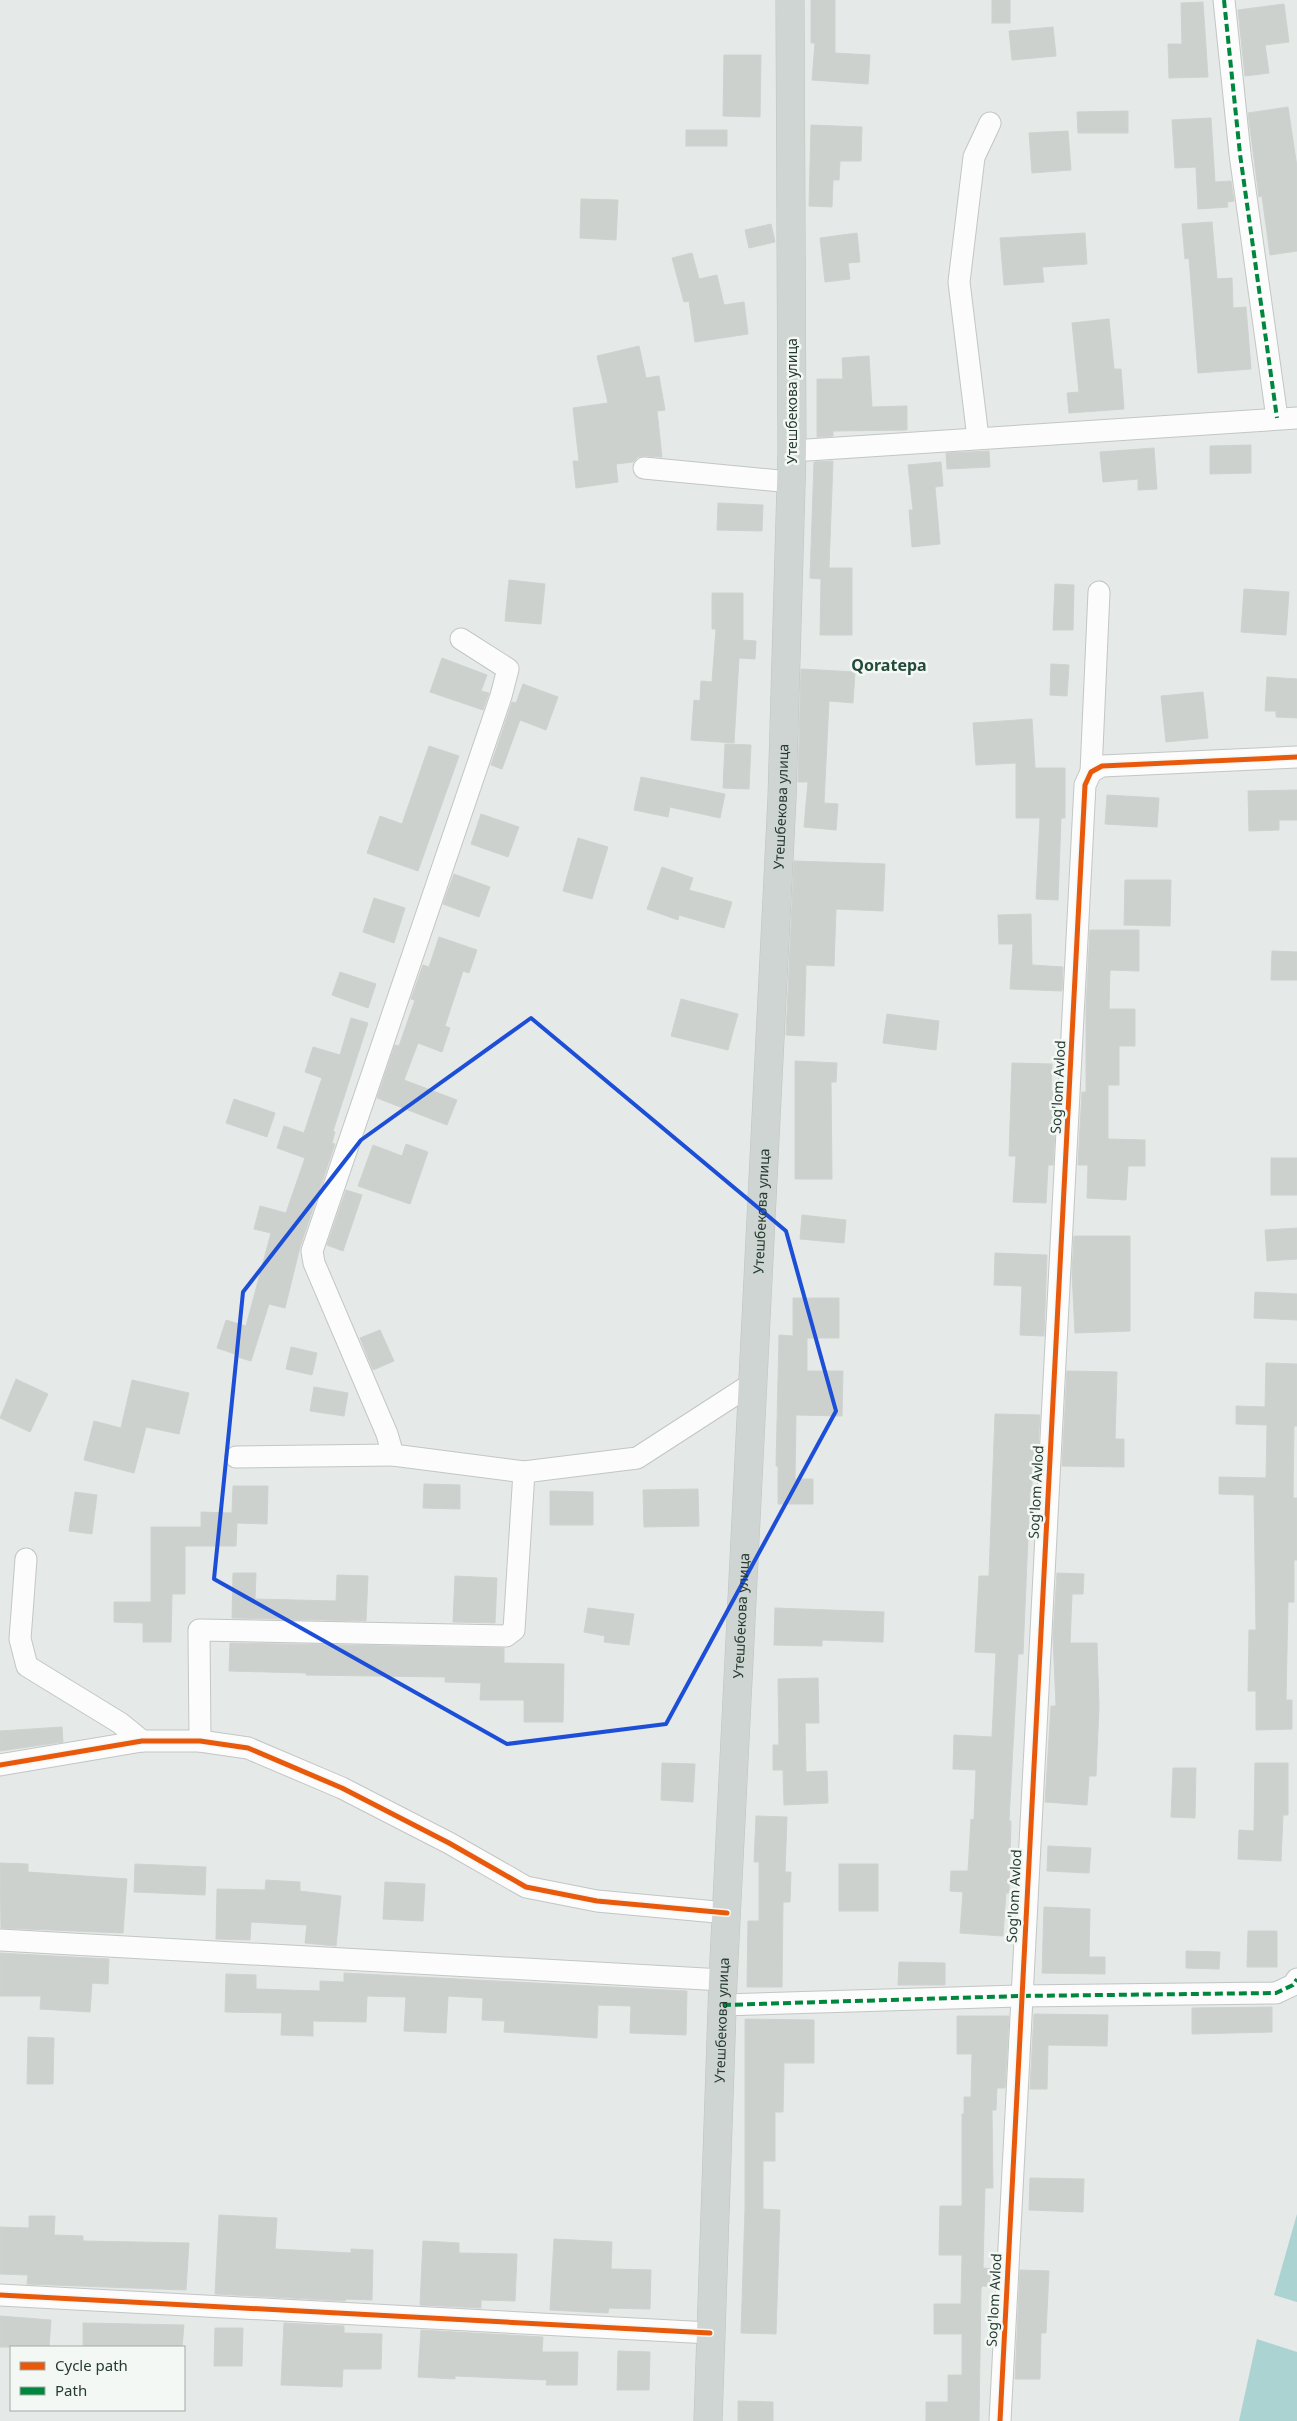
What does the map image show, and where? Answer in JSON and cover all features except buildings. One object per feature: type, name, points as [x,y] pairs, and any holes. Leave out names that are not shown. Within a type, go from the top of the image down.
[{"type":"main road","name":"Утешбекова улица","points":[[708,2421],[723,1992],[782,798],[792,451],[790,0]]},
{"type":"street","points":[[792,451],[1287,418],[1240,154],[1224,0]]},
{"type":"street","points":[[978,438],[959,282],[974,156],[990,123]]},
{"type":"street","points":[[644,468],[791,482]]},
{"type":"street","name":"Sog'lom Avlod","points":[[1000,2421],[1020,1996],[1085,785],[1090,772],[1099,592]]},
{"type":"street","points":[[393,1455],[387,1434],[314,1263],[312,1251],[501,696],[508,669],[461,639]]},
{"type":"street","points":[[1090,772],[1102,766],[1297,757]]},
{"type":"street","points":[[236,1457],[393,1455],[524,1472],[637,1458],[753,1383]]},
{"type":"street","points":[[200,1741],[199,1630],[506,1636],[514,1630],[524,1472]]},
{"type":"street","points":[[26,1559],[20,1639],[27,1666],[120,1723],[142,1741]]},
{"type":"street","points":[[0,1765],[142,1741],[200,1741],[248,1748],[342,1788],[449,1843],[526,1887],[597,1901],[727,1913]]},
{"type":"street","points":[[0,1940],[723,1992],[1020,1996],[1276,1993],[1293,1985],[1297,1979]]},
{"type":"street","points":[[0,2295],[710,2333]]},
{"type":"highlighted area","points":[[531,1018],[786,1231],[836,1411],[666,1724],[507,1744],[214,1579],[243,1292],[361,1140]]},
{"type":"water","points":[[1297,2214],[1297,2302],[1274,2295]]},
{"type":"water","points":[[1257,2339],[1297,2352],[1297,2421],[1239,2421]]},
{"type":"marked path","points":[[1224,0],[1240,154],[1277,418]]},
{"type":"marked path","points":[[723,2005],[1020,1996],[1276,1993],[1293,1985],[1297,1979]]},
{"type":"cycle path","points":[[1000,2421],[1085,785],[1091,772],[1102,766],[1297,757]]},
{"type":"cycle path","points":[[0,1765],[142,1741],[200,1741],[248,1748],[342,1788],[449,1843],[526,1887],[597,1901],[727,1913]]},
{"type":"cycle path","points":[[0,2295],[710,2333]]},
{"type":"district","name":"Qoratepa","points":[[889,665]]}]
